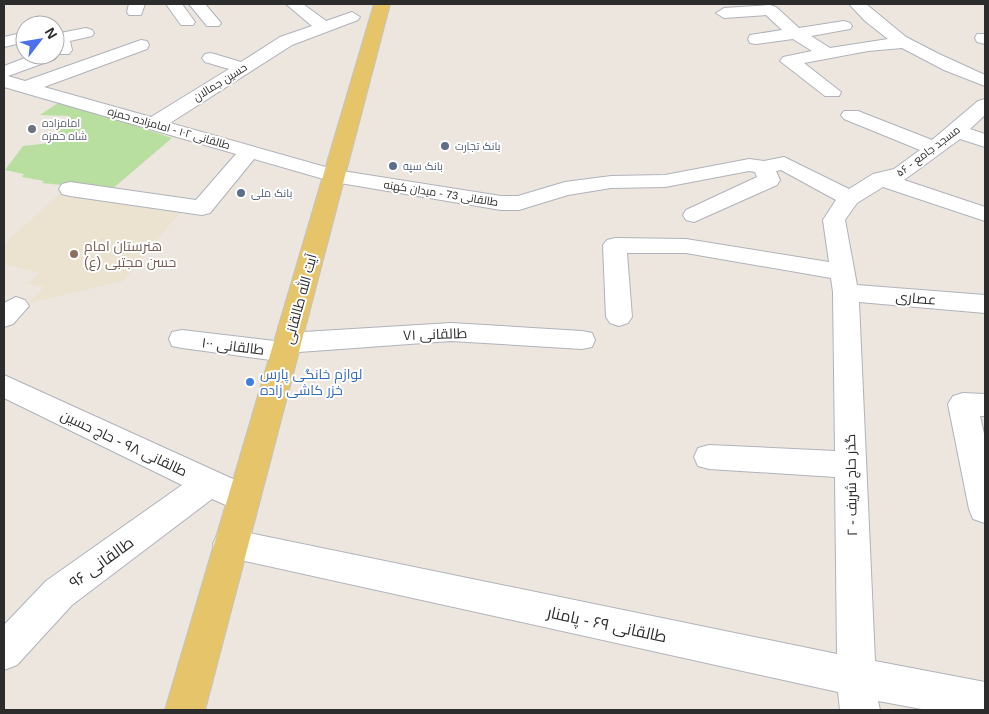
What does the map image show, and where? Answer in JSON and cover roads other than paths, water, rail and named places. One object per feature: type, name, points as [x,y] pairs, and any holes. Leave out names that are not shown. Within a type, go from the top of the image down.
[{"type":"main road","name":"آیت الله طالقانی","points":[[184,710],[334,176],[371,12]]},
{"type":"street","points":[[174,4],[187,22]]},
{"type":"street","points":[[197,4],[213,23]]},
{"type":"street","points":[[289,4],[324,27]]},
{"type":"street","points":[[858,4],[871,20],[903,44],[985,81]]},
{"type":"street","points":[[738,31],[724,13],[755,7],[770,10],[794,32],[827,54]]},
{"type":"street","points":[[338,8],[371,12]]},
{"type":"street","name":"حسین جمالان","points":[[154,124],[204,85],[242,68],[286,41],[371,12]]},
{"type":"street","points":[[833,13],[844,26],[868,46]]},
{"type":"street","points":[[756,39],[844,26]]},
{"type":"street","points":[[65,45],[83,35]]},
{"type":"street","points":[[26,87],[141,44]]},
{"type":"street","points":[[832,92],[789,61],[868,46],[903,44]]},
{"type":"street","points":[[211,58],[242,68]]},
{"type":"street","points":[[4,72],[20,65]]},
{"type":"street","points":[[927,71],[946,65]]},
{"type":"street","name":"طالقانی ۱۰۲ - امامزاده حمزه","points":[[4,81],[334,176]]},
{"type":"street","name":"۵۶ - مسجد جامع","points":[[845,282],[834,220],[849,198],[881,179],[901,174],[958,131],[985,105]]},
{"type":"street","points":[[851,115],[934,148]]},
{"type":"street","points":[[958,131],[985,141]]},
{"type":"street","points":[[70,189],[202,208],[250,152]]},
{"type":"street","name":"طالقانی 73 - میدان کهنه","points":[[334,176],[501,204],[519,203],[565,189],[611,182],[665,181],[749,165],[774,165]]},
{"type":"street","points":[[694,214],[769,180],[774,165],[849,198]]},
{"type":"street","points":[[881,179],[985,214]]},
{"type":"street","name":"عصاری","points":[[619,317],[615,245],[686,246],[845,282],[985,304]]},
{"type":"street","name":"۲ - گذر حاج شریف","points":[[845,282],[858,694]]},
{"type":"street","name":"طالقانی ۷۱","points":[[286,348],[451,332],[582,340]]},
{"type":"street","name":"طالقانی ۱۰۰","points":[[182,339],[286,348]]},
{"type":"street","name":"طالقانی ۹۸ - حاج حسین","points":[[4,386],[244,500]]},
{"type":"street","points":[[974,405],[985,509]]},
{"type":"street","points":[[709,457],[850,465]]},
{"type":"street","name":"طالقانی ۹۶","points":[[4,652],[59,593],[209,483]]},
{"type":"street","name":"طالقانی ۶۹ - پامنار","points":[[230,544],[858,694],[985,702]]},
{"type":"place","name":"امامزاده شاه حمزه","points":[[32,129]]},
{"type":"place","name":"بانک تجارت","points":[[445,146]]},
{"type":"place","name":"بانک سپه","points":[[393,166]]},
{"type":"place","name":"بانک ملی","points":[[241,193]]},
{"type":"place","name":"هنرستان امام حسن مجتبی (ع)","points":[[74,254]]},
{"type":"place","name":"لوازم خانگی پارس خزر کاشی زاده","points":[[250,382]]}]
